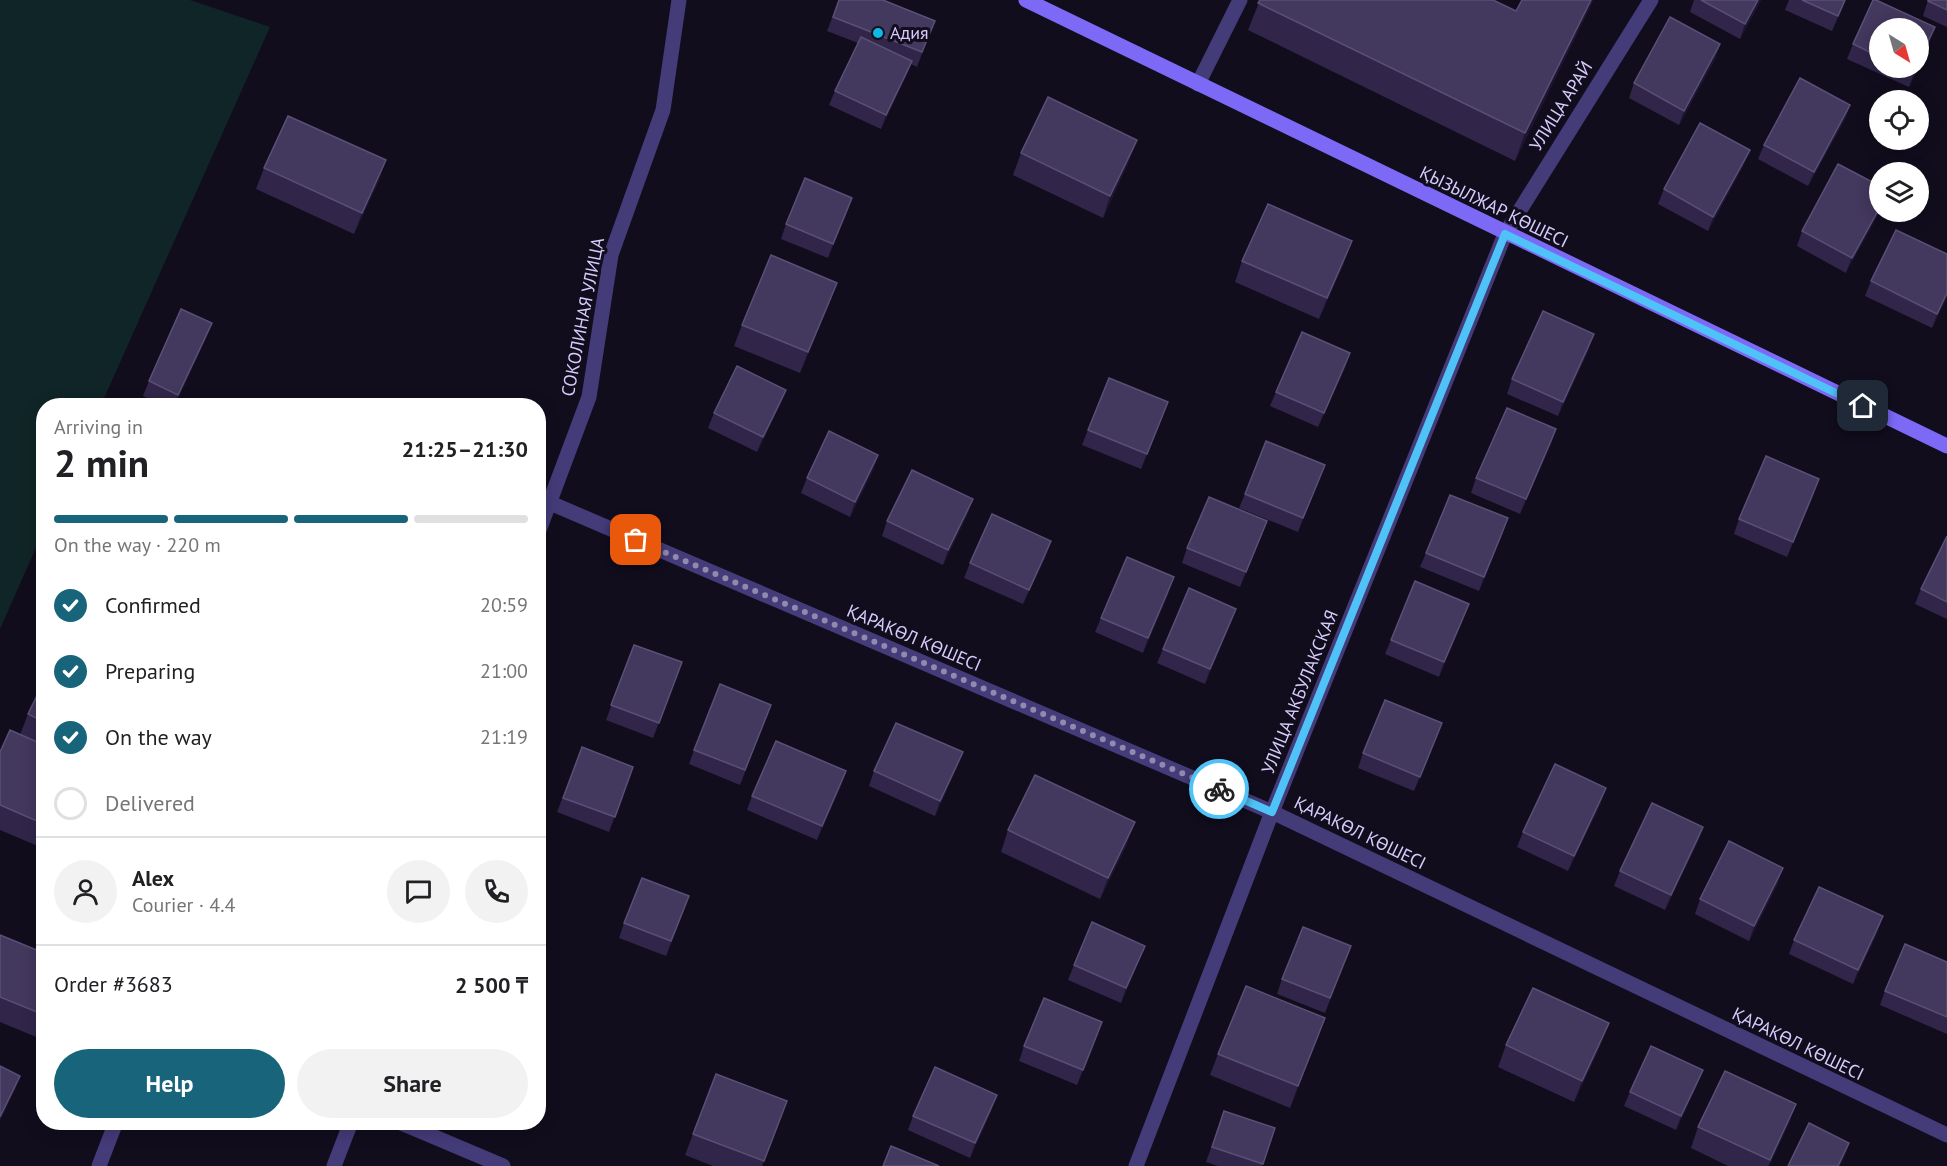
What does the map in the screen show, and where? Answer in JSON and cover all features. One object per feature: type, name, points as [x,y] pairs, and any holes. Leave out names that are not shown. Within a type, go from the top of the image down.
[{"type":"street","name":"СОКОЛИНАЯ УЛИЦА","points":[[546,508],[589,397],[611,255],[663,110],[679,0]]},
{"type":"street","name":"ҚЫЗЫЛЖАР КӨШЕСІ","points":[[1026,0],[1505,234],[1947,446]]},
{"type":"street","points":[[1198,84],[1240,0]]},
{"type":"street","name":"УЛИЦА АРАЙ","points":[[1505,234],[1651,0]]},
{"type":"street","name":"УЛИЦА АКБУЛАКСКАЯ","points":[[1136,1166],[1272,812],[1505,234]]},
{"type":"street","name":"ҚАРАКӨЛ КӨШЕСІ","points":[[548,502],[1272,812],[1947,1135]]},
{"type":"street","points":[[99,1166],[113,1130]]},
{"type":"street","points":[[334,1166],[348,1130]]},
{"type":"street","points":[[418,1130],[503,1166]]},
{"type":"green space","points":[[0,0],[190,0],[270,27],[104,398],[36,398],[36,548],[0,629]]},
{"type":"building","points":[[839,0],[883,0],[935,21],[922,52],[833,17]]},
{"type":"building","points":[[1260,0],[1493,0],[1516,11],[1522,0],[1591,0],[1525,133],[1258,3]]},
{"type":"building","points":[[1701,0],[1758,0],[1745,24]]},
{"type":"building","points":[[1802,0],[1845,0],[1838,16]]},
{"type":"building","points":[[1873,0],[1915,18],[1869,18],[1869,52],[1853,44]]},
{"type":"building","points":[[1947,0],[1947,10],[1928,1]]},
{"type":"building","points":[[1670,17],[1720,44],[1684,111],[1634,83]]},
{"type":"building","points":[[1929,24],[1935,27],[1929,40]]},
{"type":"building","points":[[861,37],[912,61],[886,115],[835,91]]},
{"type":"building","points":[[1800,78],[1850,105],[1814,172],[1764,145]]},
{"type":"building","points":[[1048,97],[1137,140],[1110,196],[1021,153]]},
{"type":"building","points":[[288,116],[386,160],[362,213],[264,168]]},
{"type":"building","points":[[1700,123],[1750,150],[1713,217],[1664,189]]},
{"type":"building","points":[[1838,164],[1869,180],[1869,222],[1872,222],[1852,258],[1802,231]]},
{"type":"building","points":[[805,178],[852,198],[833,244],[786,224]]},
{"type":"building","points":[[1268,204],[1352,241],[1327,298],[1242,261]]},
{"type":"building","points":[[1896,230],[1947,254],[1947,293],[1937,314],[1871,281]]},
{"type":"building","points":[[771,255],[837,283],[808,352],[742,325]]},
{"type":"building","points":[[181,309],[212,323],[178,395],[149,381]]},
{"type":"building","points":[[1543,311],[1594,334],[1563,402],[1512,379]]},
{"type":"building","points":[[1302,332],[1350,353],[1324,413],[1276,392]]},
{"type":"building","points":[[737,366],[786,390],[763,437],[714,413]]},
{"type":"building","points":[[1109,378],[1168,402],[1147,454],[1088,430]]},
{"type":"building","points":[[1507,408],[1556,429],[1526,499],[1476,478]]},
{"type":"building","points":[[829,431],[878,455],[855,502],[807,478]]},
{"type":"building","points":[[1266,441],[1325,465],[1303,518],[1245,494]]},
{"type":"building","points":[[1766,456],[1819,479],[1793,542],[1739,519]]},
{"type":"building","points":[[912,470],[973,499],[948,550],[887,521]]},
{"type":"building","points":[[1450,495],[1508,518],[1484,577],[1426,553]]},
{"type":"building","points":[[1209,497],[1267,521],[1246,572],[1187,548]]},
{"type":"building","points":[[992,514],[1051,541],[1029,590],[970,563]]},
{"type":"building","points":[[1947,536],[1947,602],[1921,589]]},
{"type":"building","points":[[1127,557],[1174,577],[1148,638],[1101,618]]},
{"type":"building","points":[[1415,581],[1469,604],[1444,662],[1391,640]]},
{"type":"building","points":[[1189,588],[1236,609],[1210,669],[1163,649]]},
{"type":"building","points":[[634,645],[682,662],[659,723],[611,705]]},
{"type":"building","points":[[720,684],[771,705],[745,770],[694,750]]},
{"type":"building","points":[[36,698],[36,718],[28,714]]},
{"type":"building","points":[[1385,700],[1442,723],[1420,777],[1363,753]]},
{"type":"building","points":[[896,723],[963,752],[940,801],[874,771]]},
{"type":"building","points":[[10,730],[36,741],[36,821],[0,805],[0,752]]},
{"type":"building","points":[[776,741],[846,771],[822,826],[752,796]]},
{"type":"building","points":[[582,747],[633,767],[615,817],[563,798]]},
{"type":"building","points":[[1555,764],[1606,788],[1574,856],[1523,832]]},
{"type":"building","points":[[1035,775],[1135,822],[1108,878],[1008,830]]},
{"type":"building","points":[[1652,803],[1703,827],[1671,895],[1620,871]]},
{"type":"building","points":[[1729,841],[1783,868],[1754,926],[1700,899]]},
{"type":"building","points":[[642,878],[689,896],[671,941],[624,923]]},
{"type":"building","points":[[1819,887],[1883,916],[1858,970],[1794,940]]},
{"type":"building","points":[[1092,922],[1145,946],[1126,988],[1074,965]]},
{"type":"building","points":[[1303,927],[1351,946],[1330,998],[1282,979]]},
{"type":"building","points":[[0,935],[36,950],[36,1012],[0,997]]},
{"type":"building","points":[[1905,944],[1947,962],[1947,1017],[1885,991]]},
{"type":"building","points":[[1246,986],[1325,1018],[1298,1086],[1218,1054]]},
{"type":"building","points":[[1533,988],[1609,1023],[1582,1081],[1506,1045]]},
{"type":"building","points":[[1044,998],[1102,1022],[1083,1070],[1024,1046]]},
{"type":"building","points":[[1651,1046],[1703,1070],[1681,1116],[1630,1092]]},
{"type":"building","points":[[0,1066],[20,1076],[0,1117]]},
{"type":"building","points":[[935,1067],[997,1095],[975,1143],[913,1116]]},
{"type":"building","points":[[1725,1071],[1796,1104],[1770,1160],[1698,1127]]},
{"type":"building","points":[[716,1074],[787,1101],[764,1161],[693,1134]]},
{"type":"building","points":[[1224,1111],[1275,1128],[1263,1164],[1212,1147]]},
{"type":"building","points":[[1809,1123],[1849,1143],[1838,1166],[1788,1166]]},
{"type":"building","points":[[891,1146],[939,1166],[883,1166]]},
{"type":"way so far","points":[[636,540],[1219,789]]},
{"type":"place","name":"Адия","points":[[878,33]]},
{"type":"route","points":[[1219,789],[1272,812],[1505,234],[1863,406]]}]
